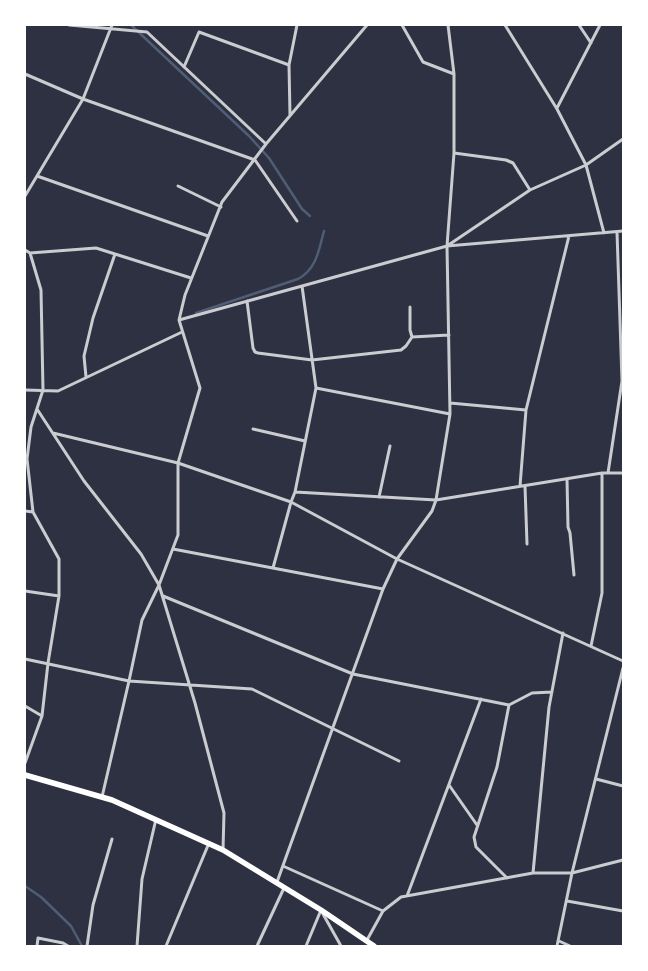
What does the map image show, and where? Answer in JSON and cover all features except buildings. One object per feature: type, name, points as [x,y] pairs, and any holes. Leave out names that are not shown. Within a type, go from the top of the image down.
[{"type":"highway","points":[[25,775],[102,797],[224,850],[321,910],[374,946]]},
{"type":"street","points":[[69,25],[111,26],[146,32],[266,144]]},
{"type":"street","points":[[290,116],[289,65],[297,25]]},
{"type":"street","points":[[102,797],[142,620],[159,585],[178,536],[178,463],[200,388],[179,320],[185,295],[220,207],[266,144],[367,25]]},
{"type":"street","points":[[402,25],[423,62],[454,74]]},
{"type":"street","points":[[277,883],[383,588],[398,559],[432,511],[436,500],[450,414],[447,246],[454,153],[454,74],[448,25]]},
{"type":"street","points":[[505,25],[557,109],[586,165],[604,233]]},
{"type":"street","points":[[579,25],[591,43]]},
{"type":"street","points":[[557,109],[600,25]]},
{"type":"street","points":[[25,196],[83,99],[111,26]]},
{"type":"street","points":[[184,67],[199,32],[289,65]]},
{"type":"street","points":[[25,74],[83,99],[255,160],[297,221]]},
{"type":"street","points":[[447,246],[530,190],[586,165],[623,139]]},
{"type":"street","points":[[454,153],[513,162],[530,190]]},
{"type":"street","points":[[36,176],[208,236]]},
{"type":"street","points":[[178,186],[220,207]]},
{"type":"street","points":[[179,320],[447,246],[623,231]]},
{"type":"street","points":[[608,473],[622,381],[617,232]]},
{"type":"street","points":[[520,486],[526,410],[569,236]]},
{"type":"street","points":[[25,250],[30,252],[96,248],[191,278]]},
{"type":"street","points":[[25,763],[42,716],[59,596],[59,559],[33,512],[26,458],[31,427],[43,390],[40,290],[30,252]]},
{"type":"street","points":[[86,378],[84,356],[93,318],[115,254]]},
{"type":"street","points":[[273,568],[290,502],[295,492],[316,388],[302,286]]},
{"type":"street","points":[[247,301],[254,352],[312,360],[401,350],[412,336],[410,330],[410,307]]},
{"type":"street","points":[[25,390],[58,391],[182,332]]},
{"type":"street","points":[[412,336],[449,334]]},
{"type":"street","points":[[316,388],[450,414]]},
{"type":"street","points":[[450,403],[526,410]]},
{"type":"street","points":[[37,408],[84,481],[141,554],[159,585],[189,684],[224,813],[224,850]]},
{"type":"street","points":[[253,429],[305,441]]},
{"type":"street","points":[[53,433],[178,463],[290,502],[398,559],[623,661]]},
{"type":"street","points":[[380,496],[390,446]]},
{"type":"street","points":[[295,492],[436,500],[602,473],[623,473]]},
{"type":"street","points":[[591,646],[602,593],[602,473]]},
{"type":"street","points":[[567,479],[568,527],[574,575]]},
{"type":"street","points":[[525,486],[527,544]]},
{"type":"street","points":[[25,511],[33,512]]},
{"type":"street","points":[[173,549],[383,588]]},
{"type":"street","points":[[25,591],[59,596]]},
{"type":"street","points":[[162,596],[353,674],[509,705],[532,693],[552,692]]},
{"type":"street","points":[[532,873],[552,692],[563,633]]},
{"type":"street","points":[[25,659],[129,681],[252,689],[399,761]]},
{"type":"street","points":[[557,946],[572,873],[623,668]]},
{"type":"street","points":[[406,896],[481,699]]},
{"type":"street","points":[[507,878],[476,847],[474,837],[496,768],[509,705]]},
{"type":"street","points":[[25,706],[42,716]]},
{"type":"street","points":[[596,779],[623,786]]},
{"type":"street","points":[[449,784],[478,825]]},
{"type":"street","points":[[137,946],[142,879],[156,819]]},
{"type":"street","points":[[87,946],[93,905],[112,839]]},
{"type":"street","points":[[166,946],[209,843]]},
{"type":"street","points":[[367,941],[383,912],[406,896],[532,873],[572,873],[623,860]]},
{"type":"street","points":[[283,866],[383,912]]},
{"type":"street","points":[[257,946],[284,887]]},
{"type":"street","points":[[567,901],[623,911]]},
{"type":"street","points":[[306,946],[321,910]]},
{"type":"street","points":[[321,910],[341,946]]},
{"type":"street","points":[[37,946],[38,938],[63,943],[68,946]]},
{"type":"street","points":[[559,941],[570,946]]},
{"type":"waterway","points":[[131,25],[249,136],[269,158],[302,209],[310,216]]},
{"type":"waterway","points":[[196,313],[298,279],[313,264],[319,251],[324,231]]},
{"type":"waterway","points":[[25,886],[41,897],[71,926],[82,946]]}]
